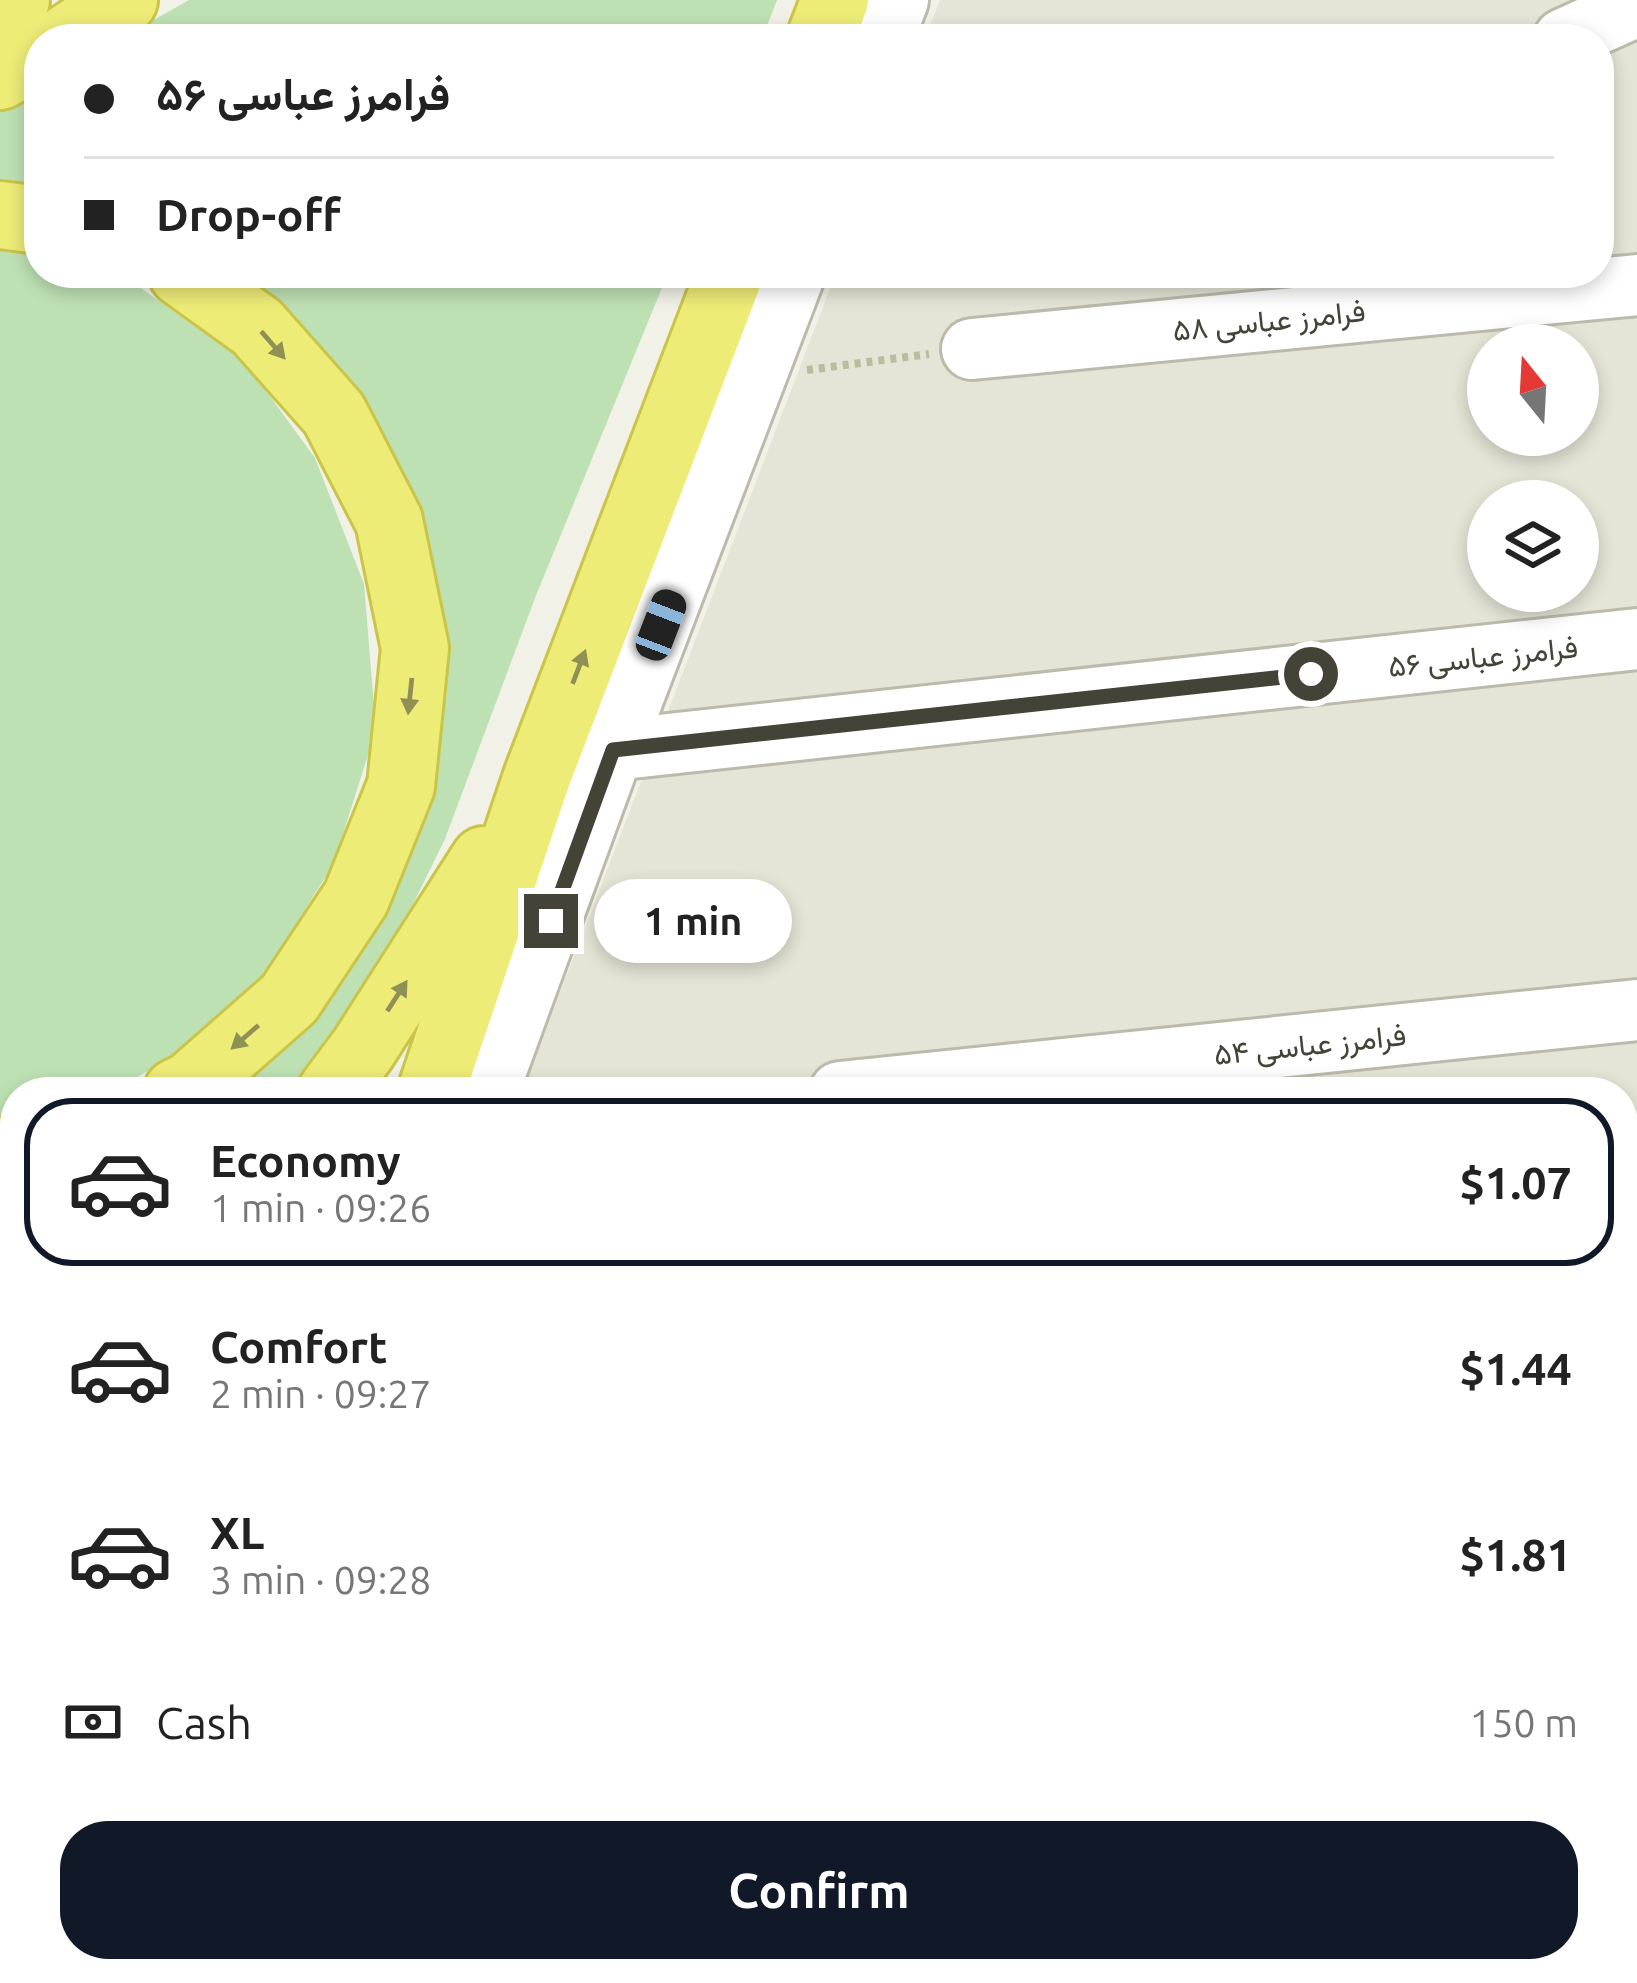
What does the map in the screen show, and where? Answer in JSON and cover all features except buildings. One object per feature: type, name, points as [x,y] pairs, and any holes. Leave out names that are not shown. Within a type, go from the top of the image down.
[{"type":"highway","points":[[0,8],[16,0]]},
{"type":"highway","points":[[88,24],[124,0]]},
{"type":"highway","points":[[199,1077],[289,999],[356,898],[401,786],[415,648],[389,521],[334,414],[257,327],[203,288]]},
{"type":"highway","points":[[436,1077],[537,777],[724,288]]},
{"type":"highway","points":[[342,1077],[537,777]]},
{"type":"street","points":[[1597,24],[1637,6]]},
{"type":"street","points":[[493,1077],[789,288]]},
{"type":"street","name":"فرامرز عباسی ۵۸","points":[[972,349],[1606,288]]},
{"type":"street","name":"فرامرز عباسی ۵۶","points":[[613,750],[1637,639]]},
{"type":"street","name":"فرامرز عباسی ۵۴","points":[[986,1077],[1637,1010]]},
{"type":"path","points":[[757,376],[972,349]]},
{"type":"shaded area","points":[[940,0],[1637,0],[1637,1077],[528,1077],[830,288],[1614,288],[1614,24],[931,24]]},
{"type":"green space","points":[[189,0],[777,0],[768,24],[147,24]]},
{"type":"green space","points":[[24,93],[24,183],[0,179],[0,107]]},
{"type":"green space","points":[[0,245],[24,251],[24,288],[141,288],[245,362],[315,458],[364,584],[376,730],[333,865],[265,973],[185,1051],[137,1077],[0,1077]]},
{"type":"green space","points":[[256,288],[662,288],[535,598],[445,839],[393,945],[302,1077],[249,1077],[299,1036],[373,935],[423,822],[447,692],[428,547],[358,389]]},
{"type":"route","points":[[551,921],[613,750],[1311,674]]}]
